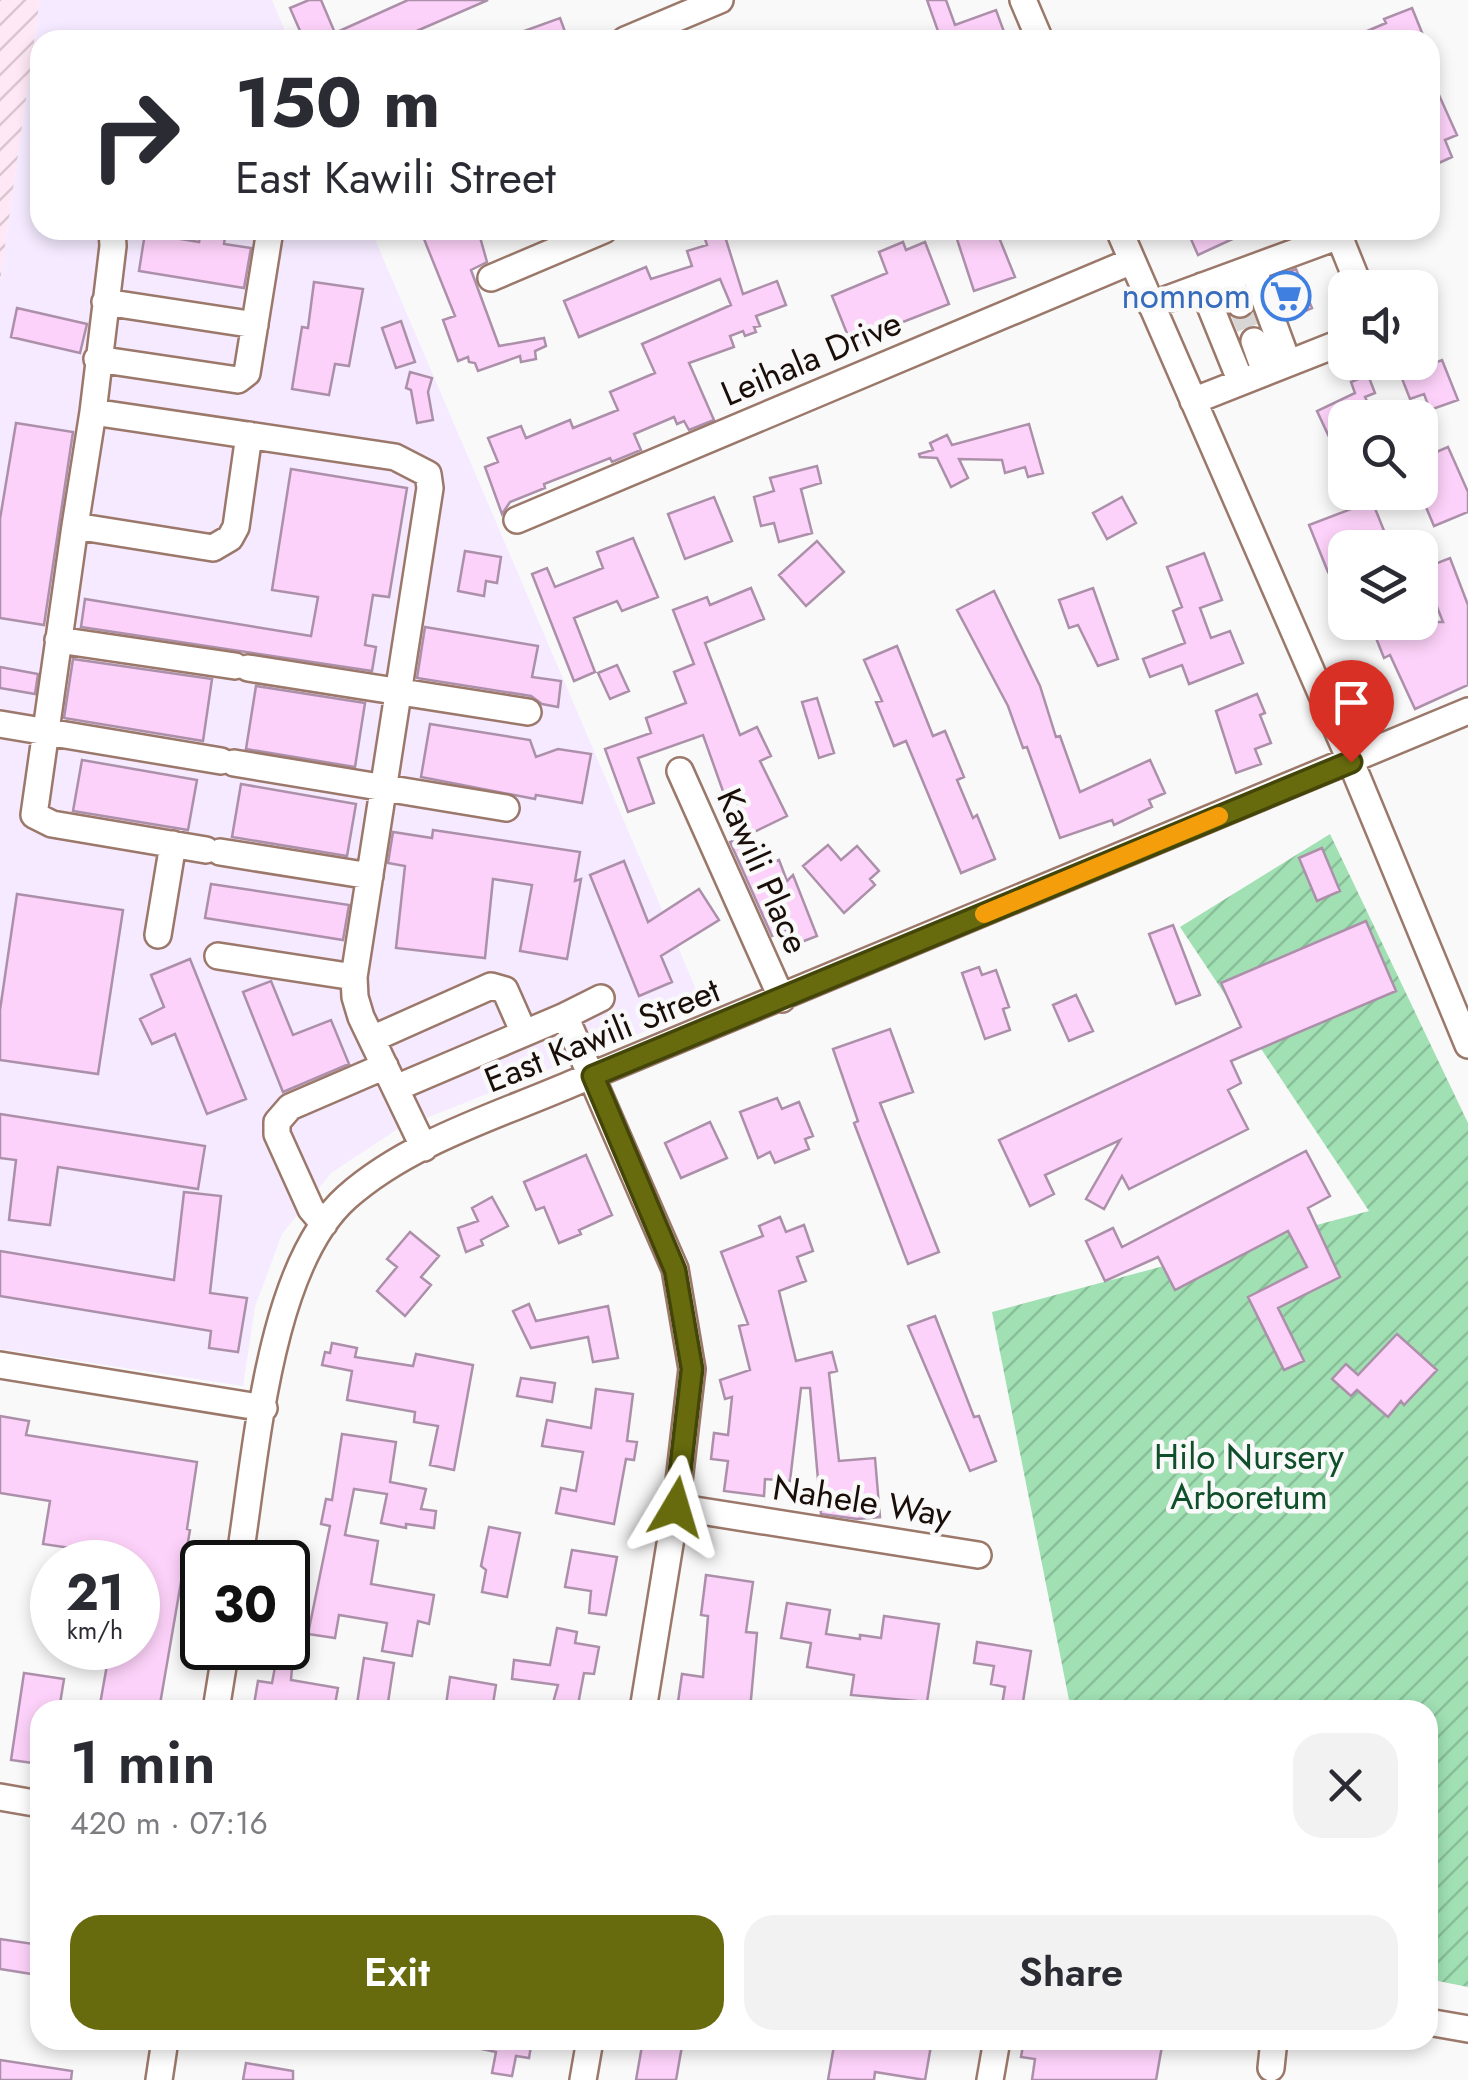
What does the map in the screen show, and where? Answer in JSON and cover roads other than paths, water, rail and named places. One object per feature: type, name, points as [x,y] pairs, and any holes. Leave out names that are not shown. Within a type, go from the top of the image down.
[{"type":"street","points":[[649,30],[720,0]]},
{"type":"street","points":[[1024,0],[1036,30]]},
{"type":"street","points":[[113,240],[93,412],[34,815],[52,824],[370,876]]},
{"type":"street","points":[[98,358],[238,380],[248,373],[268,240]]},
{"type":"street","points":[[491,278],[580,240]]},
{"type":"street","points":[[1123,240],[1351,762],[1468,1045]]},
{"type":"street","points":[[1151,305],[1327,240]]},
{"type":"street","points":[[1340,240],[1352,270]]},
{"type":"street","name":"Leihala Drive","points":[[517,520],[1132,261]]},
{"type":"street","points":[[1240,304],[1241,272]]},
{"type":"street","points":[[1241,272],[1265,373]]},
{"type":"street","points":[[1202,286],[1265,373]]},
{"type":"street","points":[[105,302],[255,325]]},
{"type":"street","points":[[1254,342],[1265,373]]},
{"type":"street","points":[[1193,401],[1328,348]]},
{"type":"street","points":[[93,412],[395,457],[428,474],[430,488],[354,976],[355,997],[372,1039],[424,1148]]},
{"type":"street","points":[[75,526],[213,548],[222,544],[236,528],[249,435]]},
{"type":"street","points":[[58,640],[528,712]]},
{"type":"street","name":"East Kawili Street","points":[[243,1540],[284,1304],[306,1252],[349,1195],[424,1148],[1468,712]]},
{"type":"street","points":[[0,724],[506,808]]},
{"type":"street","name":"Kawili Place","points":[[680,771],[782,998]]},
{"type":"street","points":[[158,935],[172,844]]},
{"type":"street","points":[[218,956],[354,976]]},
{"type":"street","points":[[372,1039],[490,986],[505,990],[524,1034]]},
{"type":"street","points":[[324,1224],[311,1209],[277,1134],[277,1122],[290,1107],[524,1034],[601,998]]},
{"type":"street","points":[[565,1016],[675,1270],[692,1369],[676,1507],[644,1700]]},
{"type":"street","points":[[0,1365],[264,1408]]},
{"type":"street","name":"Nahele Way","points":[[676,1507],[978,1555]]},
{"type":"street","points":[[218,1700],[222,1670]]},
{"type":"street","points":[[0,1797],[30,1802]]},
{"type":"street","points":[[1438,2024],[1468,2029]]},
{"type":"street","points":[[160,2080],[164,2050]]},
{"type":"street","points":[[583,2080],[588,2050]]},
{"type":"street","points":[[990,2080],[995,2050]]},
{"type":"street","points":[[1271,2068],[1273,2050]]},
{"type":"tunnel","points":[[1240,304],[1254,341]]},
{"type":"place","name":"nomnom","points":[[1286,296]]},
{"type":"park label","name":"Hilo Nursery Arboretum","points":[[1249,1477]]}]
